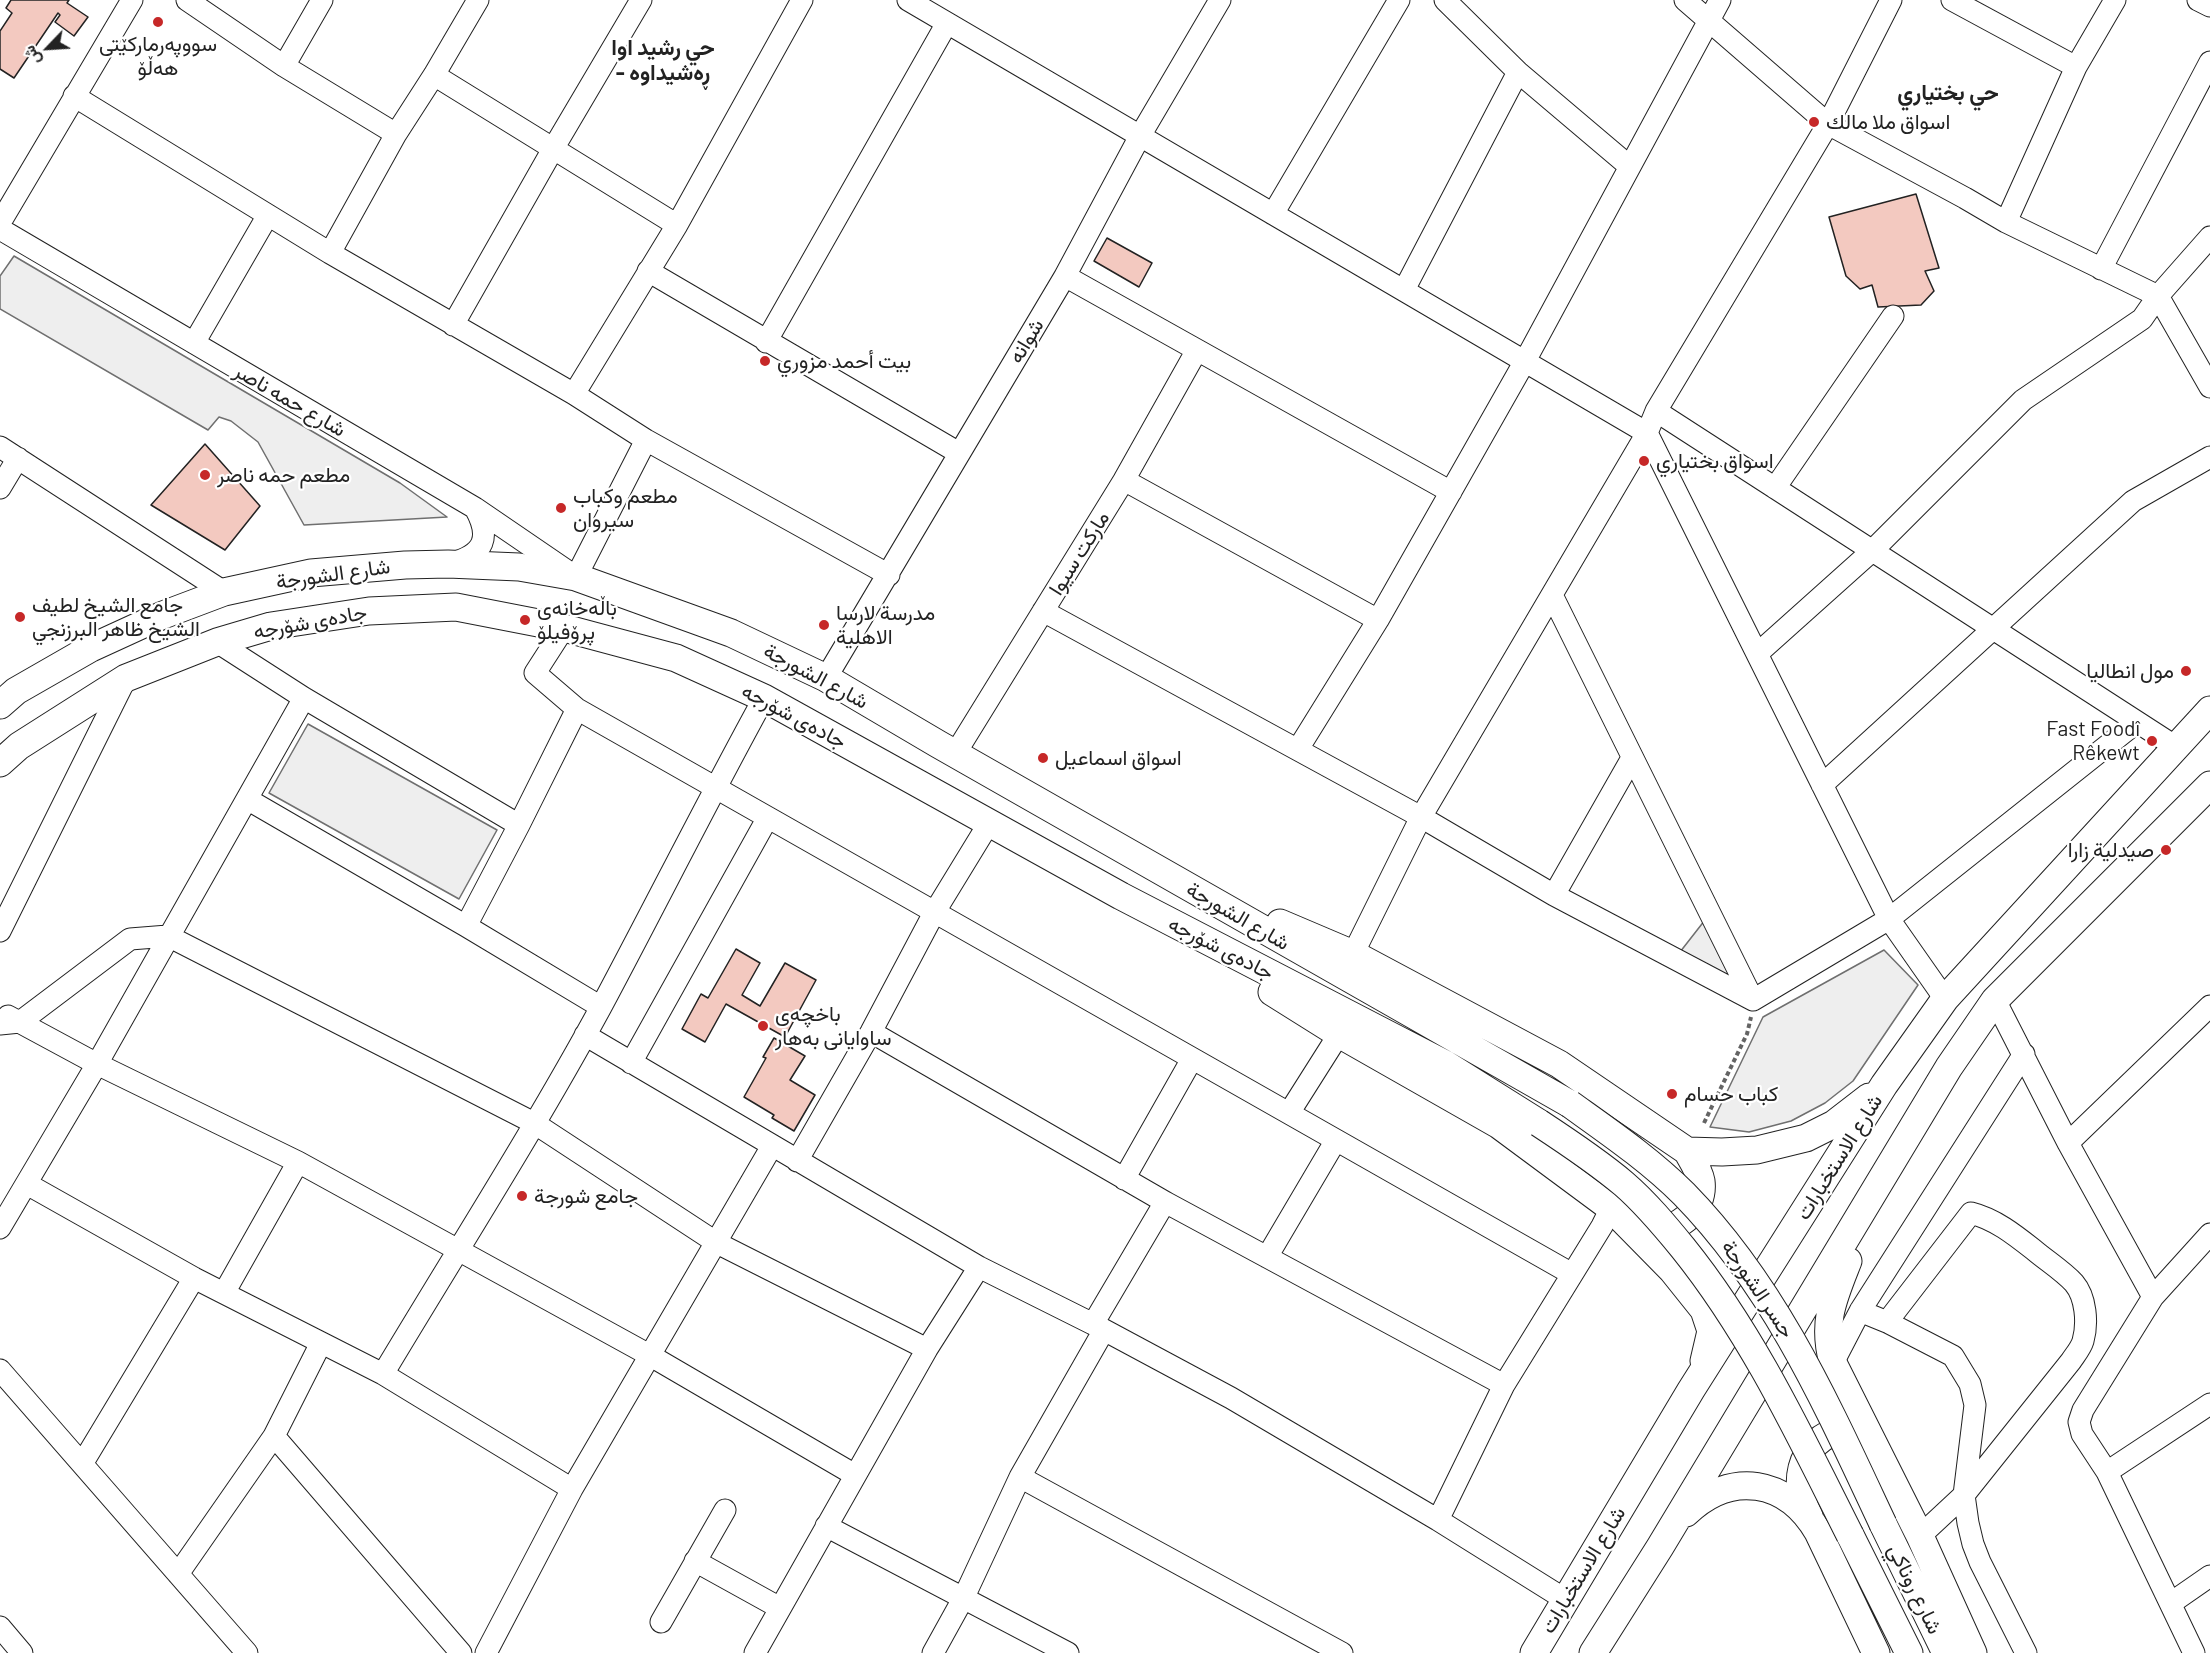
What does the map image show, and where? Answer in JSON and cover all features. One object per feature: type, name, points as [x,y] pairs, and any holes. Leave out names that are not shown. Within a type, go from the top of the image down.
[{"type":"main road","name":"شارع الشورجة","points":[[5,695],[91,648],[163,615],[224,592],[311,573],[405,565],[448,564],[519,567],[576,577],[731,633],[826,678],[1570,1104]]},
{"type":"main road","name":"جادەی شۆرجە","points":[[0,763],[19,746],[126,678],[217,642],[271,626],[369,611],[456,607],[564,628],[676,658],[764,698],[1121,896],[1445,1064],[1539,1123]]},
{"type":"main road","name":"شارع الاستخبارات","points":[[1534,1653],[1691,1390],[1884,1085],[1945,999],[2210,710]]},
{"type":"main road","points":[[916,782],[947,749]]},
{"type":"main road","points":[[1593,1653],[1660,1547],[1949,1067],[1995,1000],[2210,785]]},
{"type":"main road","points":[[1121,896],[1339,1034],[1499,1125],[1611,1208],[1641,1225],[1651,1228],[1670,1227],[1688,1218],[1699,1201],[1701,1181],[1699,1172],[1687,1150],[1559,1064],[1353,954],[1162,872]]},
{"type":"main road","points":[[1687,1150],[1722,1152],[1757,1150],[1806,1138],[1834,1124],[1884,1085]]},
{"type":"main road","name":"جسر الشورجة","points":[[1570,1104],[1635,1151],[1682,1192],[1734,1251],[1799,1350],[1883,1524]]},
{"type":"main road","name":"جسر الشورجة","points":[[1539,1123],[1625,1185],[1667,1228],[1712,1284],[1749,1341],[1791,1416],[1850,1535]]},
{"type":"main road","points":[[1875,1191],[1833,1298],[1827,1339],[1833,1363],[1920,1536],[1973,1653]]},
{"type":"main road","points":[[1611,1208],[1672,1270],[1696,1299],[1709,1320],[1711,1331],[1708,1350],[1691,1390]]},
{"type":"main road","points":[[1866,1430],[1843,1429],[1814,1445],[1803,1463],[1799,1485],[1800,1496],[1809,1516],[1876,1653]]},
{"type":"main road","points":[[1660,1547],[1676,1523],[1695,1504],[1730,1488],[1745,1485],[1763,1487],[1792,1499],[1809,1516]]},
{"type":"main road","name":"شارع روناكي","points":[[1883,1524],[1946,1653]]},
{"type":"main road","name":"شارع روناكي","points":[[1850,1535],[1909,1653]]},
{"type":"street","points":[[0,222],[132,0]]},
{"type":"street","points":[[187,0],[284,66],[396,134]]},
{"type":"street","points":[[284,66],[322,0]]},
{"type":"street","points":[[330,253],[396,134],[478,0]]},
{"type":"street","points":[[453,325],[553,148],[641,0]]},
{"type":"street","points":[[574,394],[677,225],[802,0]]},
{"type":"street","points":[[908,0],[1647,433],[1889,919],[1945,999]]},
{"type":"street","name":"شوانە","points":[[826,678],[1065,276],[1140,136],[1220,0]]},
{"type":"street","points":[[1274,214],[1399,0]]},
{"type":"street","points":[[1445,0],[1518,72],[1629,166]]},
{"type":"street","points":[[1685,0],[1828,124],[2006,222],[2158,296],[2210,387]]},
{"type":"street","points":[[1298,749],[1378,620],[1525,361],[1720,0]]},
{"type":"street","points":[[1353,954],[1421,817],[1647,433],[1656,411],[1828,124],[1891,0]]},
{"type":"street","points":[[1952,0],[2076,67]]},
{"type":"street","points":[[2006,222],[2076,67],[2115,0]]},
{"type":"street","points":[[2198,0],[2210,6]]},
{"type":"street","points":[[766,342],[947,23]]},
{"type":"street","points":[[2101,269],[2210,62]]},
{"type":"street","points":[[1404,290],[1518,72]]},
{"type":"street","points":[[434,75],[677,225]]},
{"type":"street","points":[[74,96],[330,253],[574,394],[646,440],[889,575]]},
{"type":"street","points":[[194,343],[268,215]]},
{"type":"street","name":"شارع حمه ناصر","points":[[0,229],[475,508],[576,577]]},
{"type":"street","points":[[1757,654],[1872,551],[2023,400],[2142,319],[2158,296],[2210,237]]},
{"type":"street","points":[[648,271],[959,453]]},
{"type":"street","points":[[1065,276],[1451,492]]},
{"type":"street","points":[[1775,488],[1893,315]]},
{"type":"street","name":"مارکت سیوا","points":[[947,749],[1043,611],[1124,480],[1197,350]]},
{"type":"street","points":[[1656,411],[2176,747]]},
{"type":"street","points":[[576,577],[646,440]]},
{"type":"street","points":[[0,447],[224,592]]},
{"type":"street","points":[[1822,785],[2133,501],[2210,457]]},
{"type":"street","points":[[0,488],[18,458]]},
{"type":"street","points":[[1124,480],[1378,620]]},
{"type":"street","points":[[448,564],[472,555],[482,545],[484,530],[475,508]]},
{"type":"street","points":[[1552,594],[1752,1007]]},
{"type":"street","points":[[1043,611],[1421,817],[1752,1007]]},
{"type":"street","points":[[564,628],[535,673],[577,710],[1572,1274]]},
{"type":"street","points":[[217,642],[304,698],[519,825]]},
{"type":"street","points":[[0,931],[126,678]]},
{"type":"street","points":[[0,1228],[98,1064],[304,698]]},
{"type":"street","points":[[383,1374],[601,1007],[714,788],[764,698]]},
{"type":"street","points":[[466,926],[577,710]]},
{"type":"street","points":[[1752,1007],[1889,919],[2137,722]]},
{"type":"street","points":[[1554,895],[1632,758]]},
{"type":"street","points":[[247,799],[601,1007]]},
{"type":"street","points":[[632,1063],[767,819]]},
{"type":"street","points":[[798,1161],[871,1032],[934,913],[989,823]]},
{"type":"street","points":[[10,1023],[130,939],[168,936],[534,1123],[717,1243],[927,1349]]},
{"type":"street","points":[[1995,1000],[2068,1143],[2153,1297]]},
{"type":"street","points":[[2068,1143],[2210,1006]]},
{"type":"street","points":[[0,1011],[10,1023],[298,1162],[651,1356],[855,1475]]},
{"type":"street","points":[[871,1032],[1165,1202],[1504,1385]]},
{"type":"street","points":[[1289,1113],[1339,1034]]},
{"type":"street","points":[[585,1035],[979,1267],[1099,1327],[1231,1398],[1438,1520],[1566,1600]]},
{"type":"street","points":[[1833,1363],[1860,1311],[2024,1054]]},
{"type":"street","points":[[1124,1179],[1192,1059]]},
{"type":"street","points":[[1267,1257],[1336,1140]]},
{"type":"street","points":[[489,1652],[572,1489],[772,1146]]},
{"type":"street","points":[[224,1293],[298,1162]]},
{"type":"street","points":[[27,1184],[194,1278],[383,1374],[572,1489]]},
{"type":"street","points":[[933,1653],[964,1597],[1020,1477],[1165,1202]]},
{"type":"street","points":[[1438,1520],[1504,1385],[1611,1208]]},
{"type":"street","points":[[1887,1322],[1971,1213],[1994,1221],[2029,1246],[2075,1284],[2082,1299],[2085,1326],[2082,1343],[2071,1361],[1964,1495],[1920,1536]]},
{"type":"street","points":[[2194,1653],[2107,1472],[2082,1434],[2079,1422],[2153,1297],[2210,1234]]},
{"type":"street","points":[[754,1653],[927,1349],[979,1267]]},
{"type":"street","points":[[82,1464],[194,1278]]},
{"type":"street","points":[[1860,1311],[1887,1322],[1953,1356],[1970,1384],[1975,1405],[1964,1495],[1973,1544],[2026,1653]]},
{"type":"street","points":[[178,1574],[274,1436],[321,1343]]},
{"type":"street","points":[[0,1370],[247,1653]]},
{"type":"street","points":[[2107,1472],[2210,1404]]},
{"type":"street","points":[[274,1436],[461,1653]]},
{"type":"street","points":[[1020,1477],[1342,1653]]},
{"type":"street","points":[[661,1622],[725,1510]]},
{"type":"street","points":[[826,1526],[1068,1653]]},
{"type":"street","points":[[695,1561],[780,1608]]},
{"type":"street","points":[[2171,1602],[2210,1576]]},
{"type":"street","points":[[0,1627],[22,1653]]},
{"type":"path","points":[[1704,1124],[1747,1034],[1752,1007]]},
{"type":"shaded area","points":[[14,256],[400,483],[447,517],[304,525],[258,442],[231,421],[219,417],[208,430],[0,309],[0,276]]},
{"type":"shaded area","points":[[308,724],[497,830],[459,899],[269,793]]},
{"type":"shaded area","points":[[1705,920],[1732,981],[1680,952]]},
{"type":"shaded area","points":[[1884,950],[1918,985],[1853,1081],[1825,1103],[1791,1121],[1749,1132],[1710,1127],[1763,1017]]},
{"type":"building","points":[[11,0],[69,0],[67,3],[88,17],[74,36],[55,22],[60,15],[58,13],[14,78],[0,69],[0,31],[12,13],[6,8]]},
{"type":"building","points":[[1916,194],[1939,268],[1925,271],[1934,291],[1921,305],[1878,307],[1872,285],[1860,289],[1846,276],[1829,217]]},
{"type":"building","points":[[1107,238],[1152,263],[1139,287],[1094,261]]},
{"type":"building","name":"مطعم حمه ناصر","points":[[205,444],[260,506],[225,550],[151,505]]},
{"type":"building","points":[[736,949],[760,963],[742,995],[760,1006],[785,963],[816,980],[785,1037],[726,1004],[705,1042],[682,1029],[701,994],[708,998]]},
{"type":"building","points":[[774,1038],[805,1056],[790,1080],[815,1095],[794,1131],[772,1118],[774,1115],[744,1097],[766,1058],[763,1057]]},
{"type":"place","name":"سووپەرمارکێتی هەڵۆ","points":[[158,22]]},
{"type":"place","name":"اسواق ملا مالك","points":[[1814,122]]},
{"type":"place","name":"بيت أحمد مزوري","points":[[765,361]]},
{"type":"place","name":"اسواق بختياري","points":[[1644,461]]},
{"type":"place","name":"مطعم حمه ناصر","points":[[205,475]]},
{"type":"place","name":"مطعم وكباب سيروان","points":[[561,508]]},
{"type":"place","name":"جامع الشيخ لطيف الشيخ ظاهر البرزنجي","points":[[20,617]]},
{"type":"place","name":"باڵەخانەی پرۆفیلۆ","points":[[525,620]]},
{"type":"place","name":"مدرسة لارسا الاهلية","points":[[824,625]]},
{"type":"place","name":"مول انطاليا","points":[[2186,671]]},
{"type":"place","name":"Fast Foodî Rêkewt","points":[[2152,741]]},
{"type":"place","name":"اسواق اسماعيل","points":[[1043,758]]},
{"type":"place","name":"صيدلية زارا","points":[[2166,850]]},
{"type":"place","name":"باخچەی ساوایانی بەهار","points":[[763,1026]]},
{"type":"place","name":"كباب حسام","points":[[1672,1094]]},
{"type":"place","name":"جامع شورجة","points":[[522,1196]]},
{"type":"district","name":"حي رشيد اوا - ڕەشیداوە","points":[[663,60]]},
{"type":"district","name":"حي بختياري","points":[[1948,93]]}]
